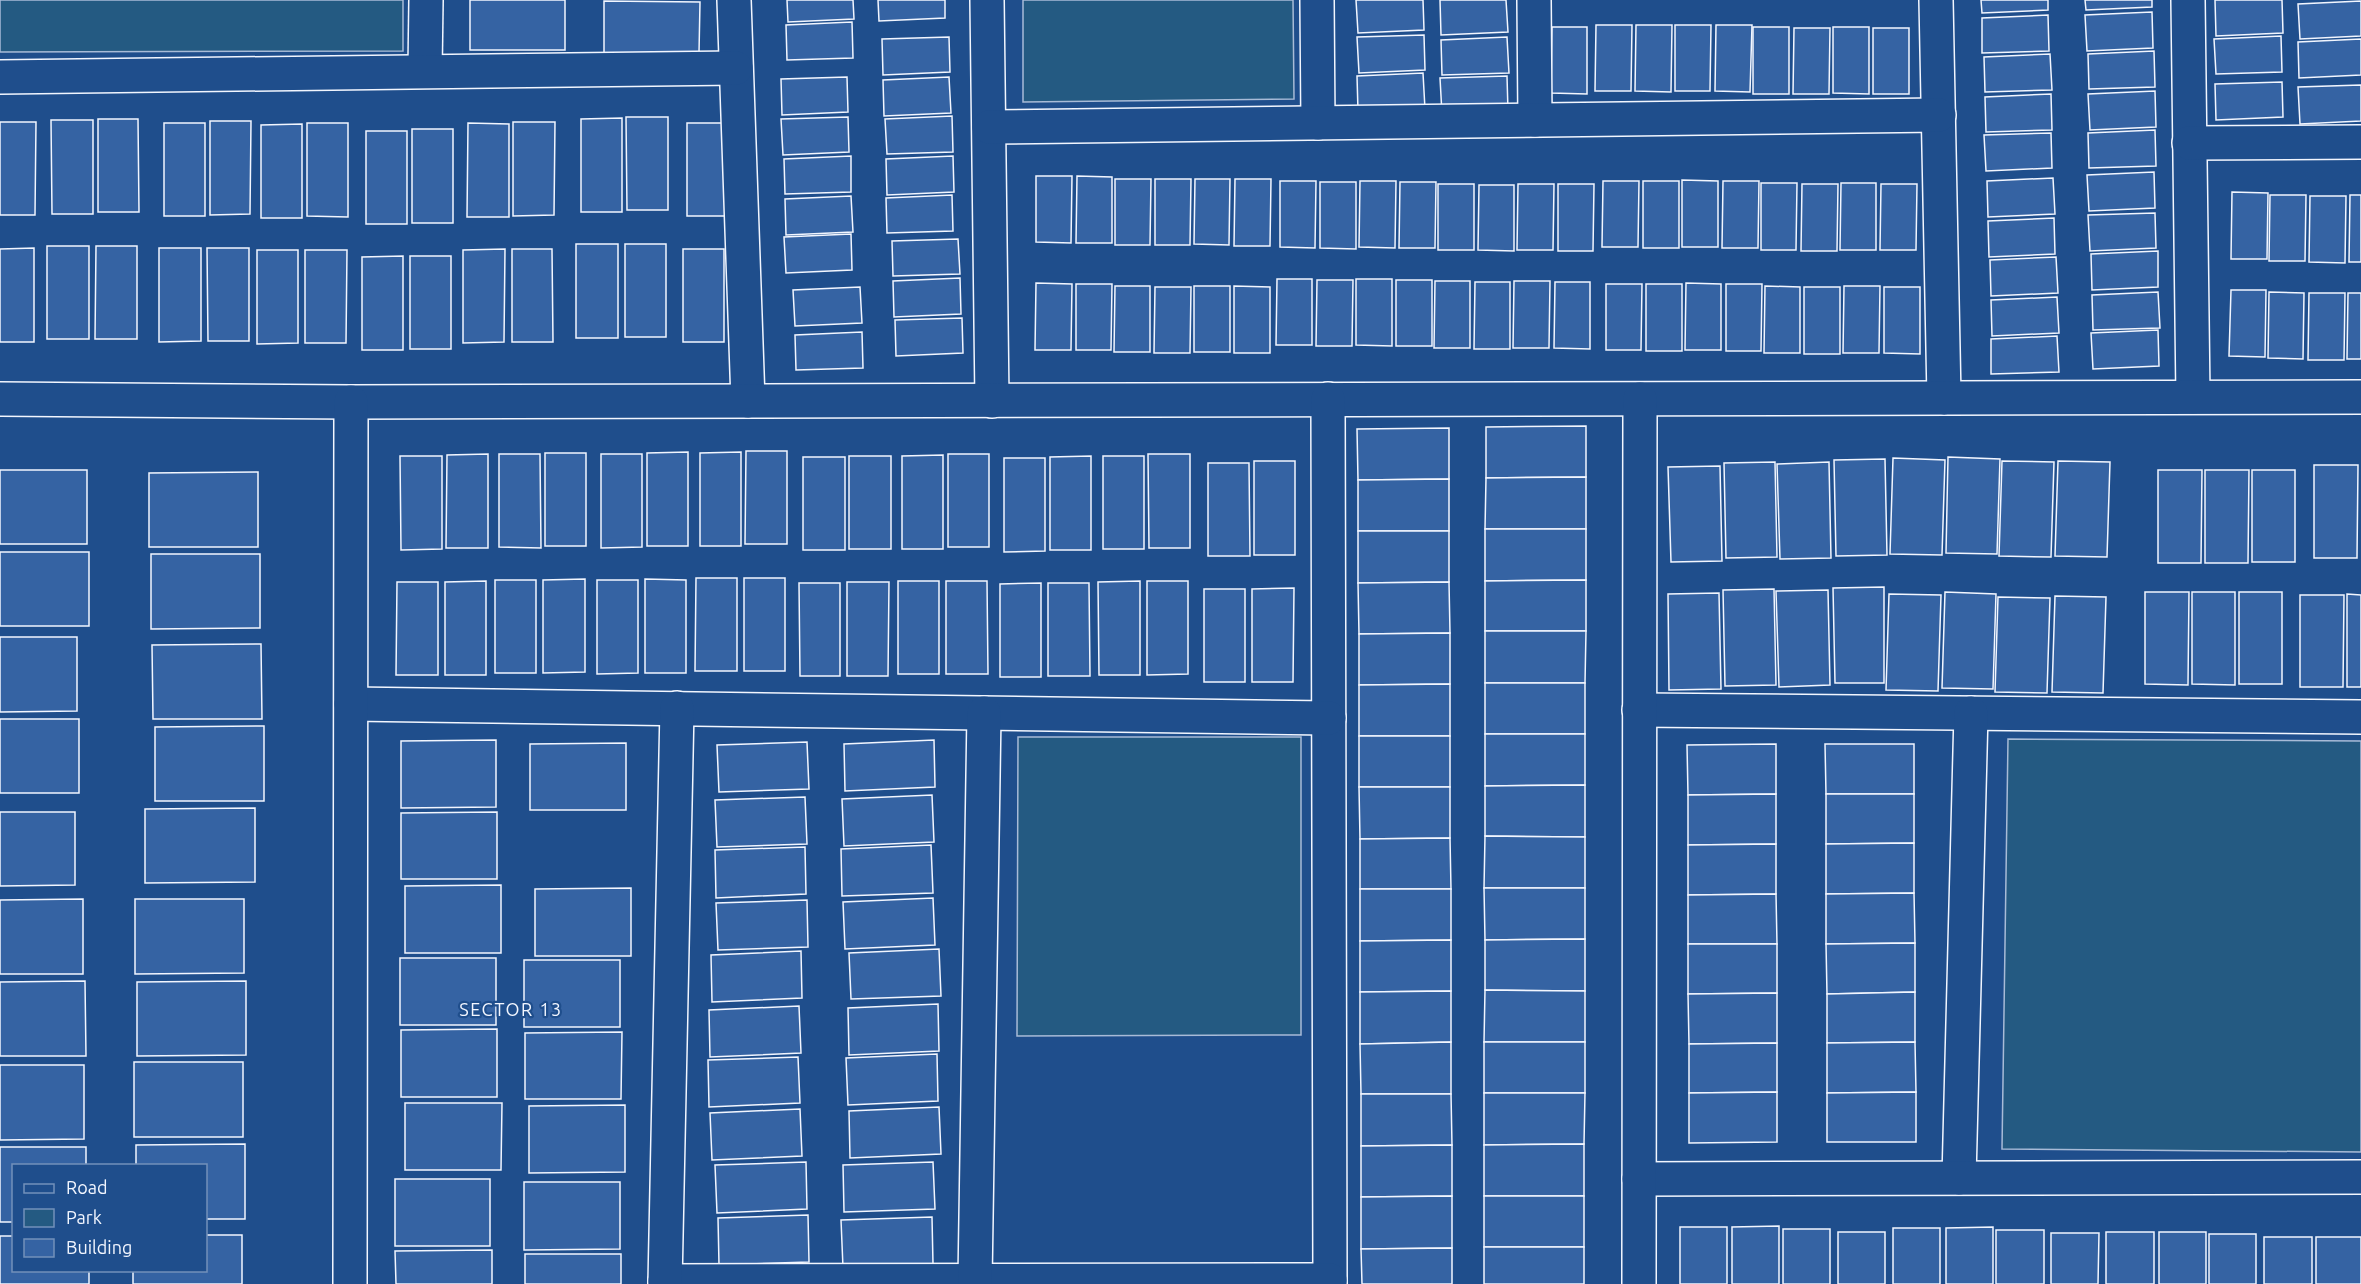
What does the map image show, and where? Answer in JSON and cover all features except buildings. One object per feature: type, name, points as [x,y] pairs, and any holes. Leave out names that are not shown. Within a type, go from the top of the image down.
[{"type":"street","points":[[425,71],[426,0]]},
{"type":"street","points":[[734,0],[748,401]]},
{"type":"street","points":[[987,0],[992,400]]},
{"type":"street","points":[[1317,0],[1318,123]]},
{"type":"street","points":[[1534,0],[1535,120]]},
{"type":"street","points":[[1936,0],[1944,398]]},
{"type":"street","points":[[2188,0],[2193,398]]},
{"type":"street","points":[[0,77],[736,68]]},
{"type":"street","points":[[989,127],[1939,115]]},
{"type":"street","points":[[2189,143],[2361,142]]},
{"type":"street","points":[[0,399],[351,402],[2361,397]]},
{"type":"street","points":[[677,708],[665,1283],[1330,1282],[1328,399]]},
{"type":"street","points":[[1639,1284],[1640,399]]},
{"type":"street","points":[[350,1284],[351,402]]},
{"type":"street","points":[[351,704],[1329,718]]},
{"type":"street","points":[[1639,710],[2361,717]]},
{"type":"street","points":[[975,1281],[984,713]]},
{"type":"street","points":[[1959,1178],[1971,713]]},
{"type":"street","points":[[1639,1179],[2361,1178]]},
{"type":"green space","points":[[0,0],[403,0],[403,51],[0,52]]},
{"type":"green space","points":[[1023,0],[1293,0],[1294,99],[1023,102]]},
{"type":"green space","points":[[1018,737],[1301,737],[1301,1035],[1017,1036]]},
{"type":"green space","points":[[2008,739],[2361,741],[2361,1152],[2002,1149]]},
{"type":"district","name":"SECTOR 13","points":[[511,1009]]}]
